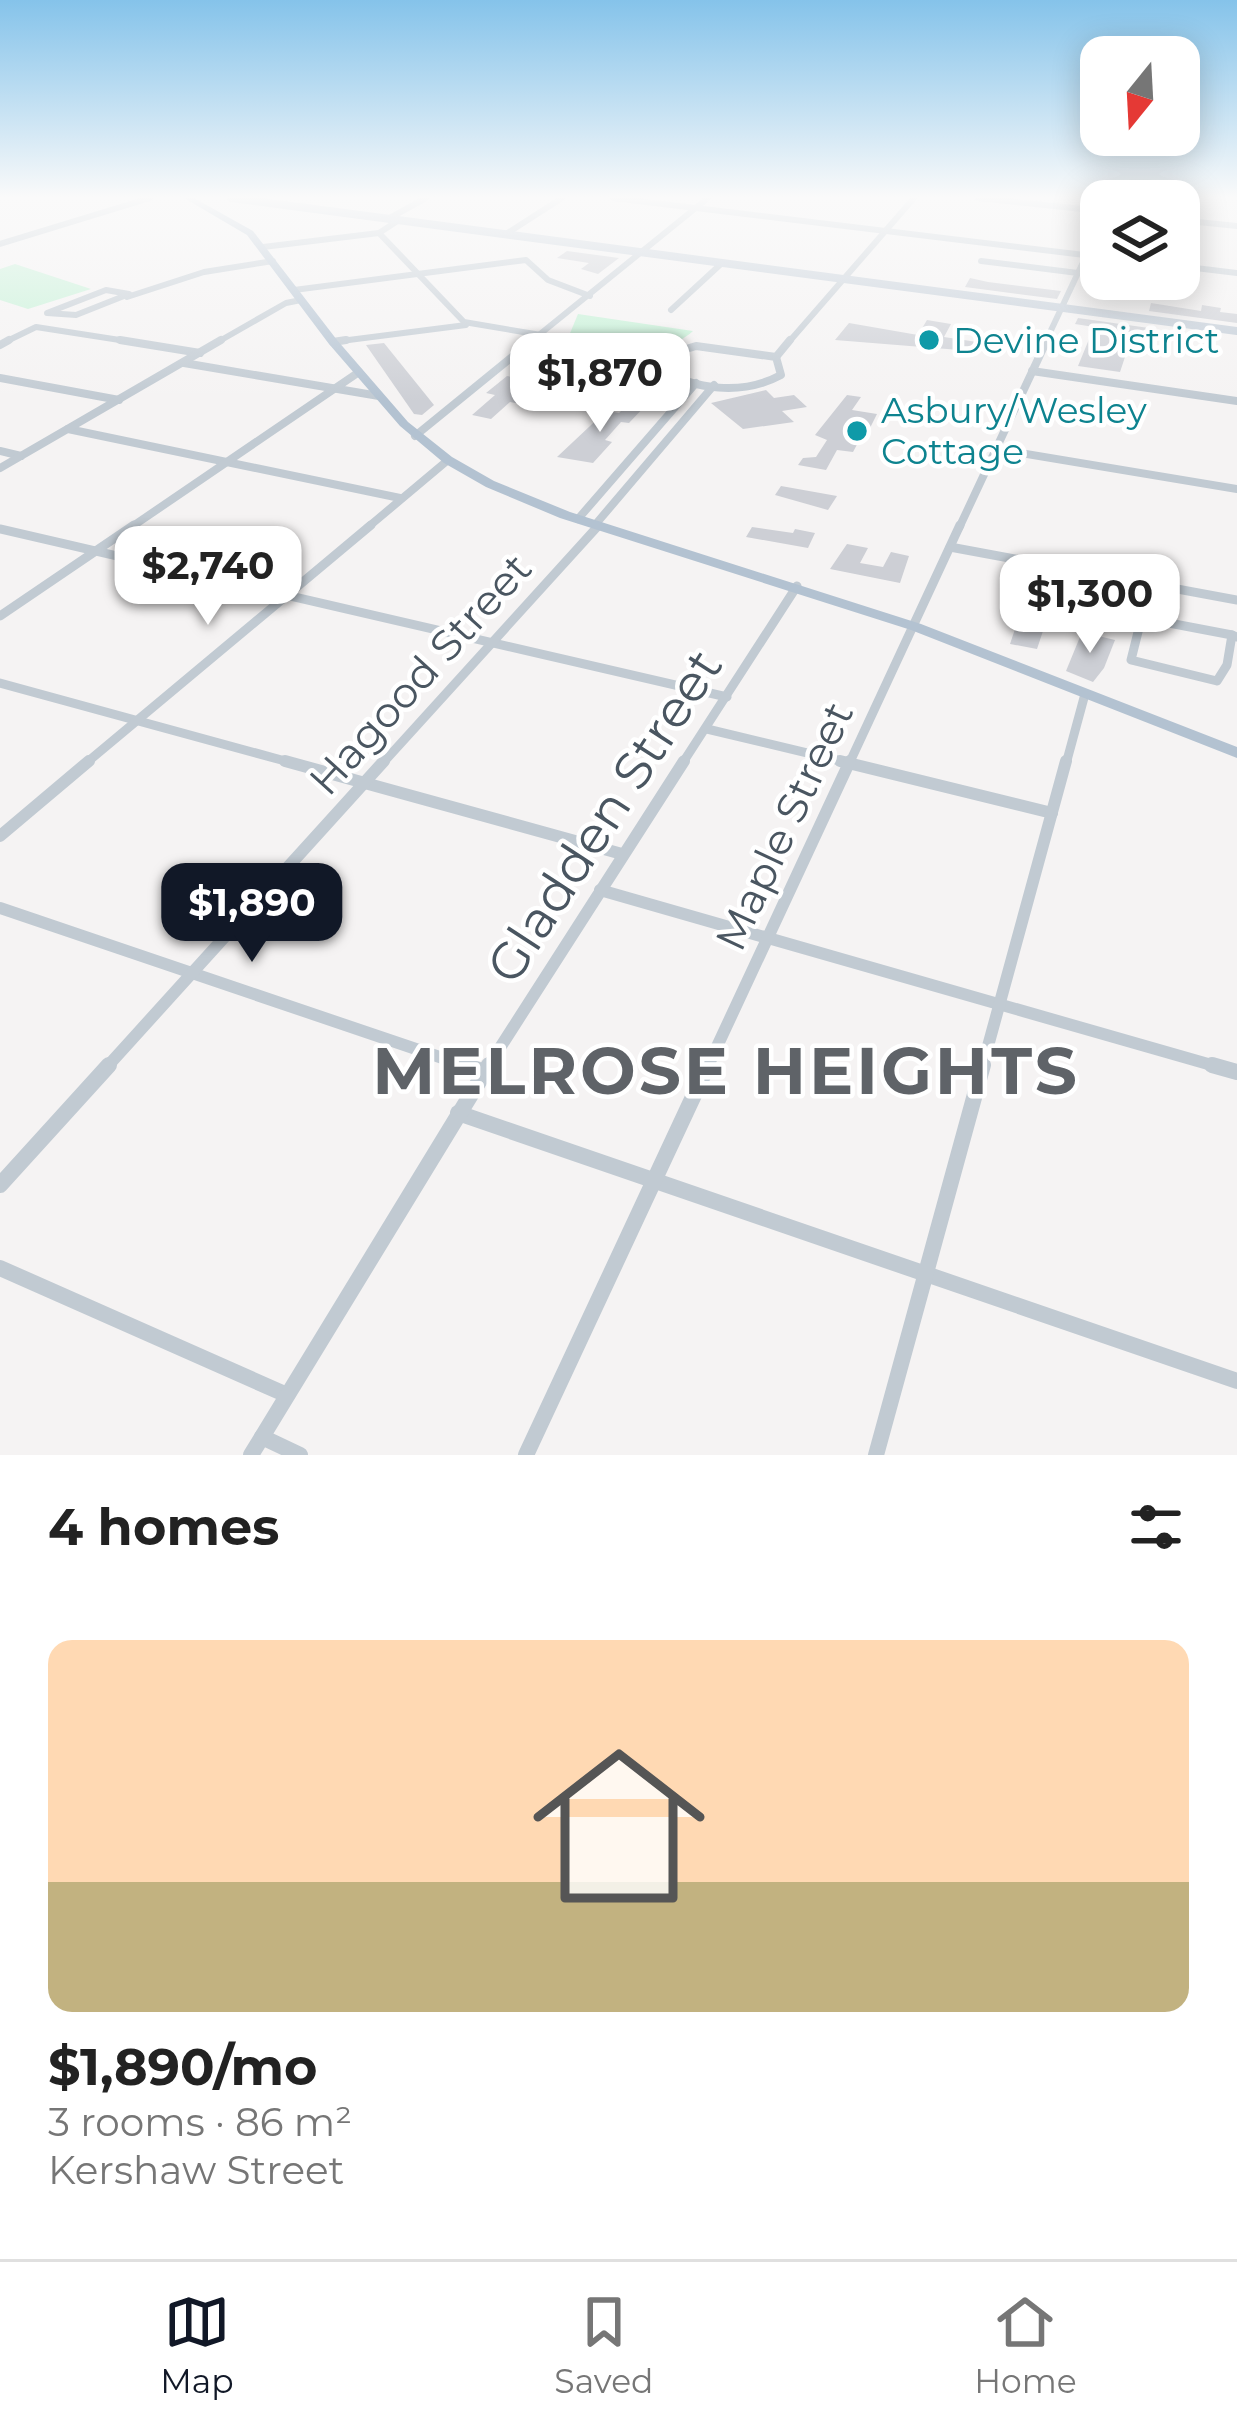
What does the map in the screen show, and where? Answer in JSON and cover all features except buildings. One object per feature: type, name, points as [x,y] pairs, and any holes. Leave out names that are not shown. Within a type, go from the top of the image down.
[{"type":"main road","points":[[277,266],[333,342],[416,436],[490,484],[596,526],[916,627],[1237,753]]},
{"type":"main road","points":[[744,266],[1237,331]]},
{"type":"street","points":[[128,297],[125,291],[100,291],[47,313],[76,315],[204,272],[239,266]]},
{"type":"street","points":[[407,266],[455,313],[480,326]]},
{"type":"street","points":[[0,467],[298,295],[479,266]]},
{"type":"street","points":[[532,266],[548,280],[590,296]]},
{"type":"street","points":[[416,436],[624,266]]},
{"type":"street","points":[[671,310],[719,266]]},
{"type":"street","points":[[776,357],[855,266]]},
{"type":"street","points":[[1021,266],[1078,273]]},
{"type":"street","name":"Maple Street","points":[[526,1455],[1080,269]]},
{"type":"street","points":[[1200,269],[1237,273]]},
{"type":"street","points":[[445,325],[455,313]]},
{"type":"street","points":[[333,342],[445,325],[541,335]]},
{"type":"street","points":[[0,345],[36,327],[200,352]]},
{"type":"street","points":[[526,347],[618,360],[637,355],[660,358],[696,346],[776,357]]},
{"type":"street","points":[[660,358],[657,363],[663,372],[714,385],[768,383],[782,375],[776,357]]},
{"type":"street","points":[[517,388],[546,392],[574,376],[608,369],[618,360]]},
{"type":"street","points":[[184,363],[379,396]]},
{"type":"street","points":[[1032,371],[1237,401]]},
{"type":"street","points":[[0,616],[358,372]]},
{"type":"street","points":[[0,378],[118,400]]},
{"type":"street","points":[[578,519],[696,383]]},
{"type":"street","name":"Hagood Street","points":[[0,1185],[494,644],[714,385]]},
{"type":"street","points":[[68,428],[400,498]]},
{"type":"street","points":[[996,449],[1237,489]]},
{"type":"street","points":[[0,452],[21,456]]},
{"type":"street","points":[[0,836],[448,460]]},
{"type":"street","points":[[0,530],[727,697]]},
{"type":"street","points":[[950,547],[1237,600]]},
{"type":"street","name":"Gladden Street","points":[[251,1455],[458,1113],[797,586]]},
{"type":"street","points":[[1141,620],[1234,636],[1217,682],[1131,660],[1141,620]]},
{"type":"street","points":[[0,683],[622,854]]},
{"type":"street","points":[[876,1455],[1084,694]]},
{"type":"street","points":[[707,729],[1052,813]]},
{"type":"street","points":[[600,890],[1237,1072]]},
{"type":"street","points":[[0,908],[488,1073]]},
{"type":"street","points":[[458,1113],[1237,1381]]},
{"type":"street","points":[[0,1268],[286,1395]]},
{"type":"street","points":[[262,1437],[300,1455]]},
{"type":"green space","points":[[21,266],[91,289],[28,309],[0,300],[0,269]]},
{"type":"green space","points":[[578,314],[693,331],[649,352],[596,353],[566,343]]},
{"type":"place","name":"Devine District","points":[[929,340]]},
{"type":"place","name":"Asbury/Wesley Cottage","points":[[857,431]]},
{"type":"district","name":"MELROSE HEIGHTS","points":[[726,1070]]}]
